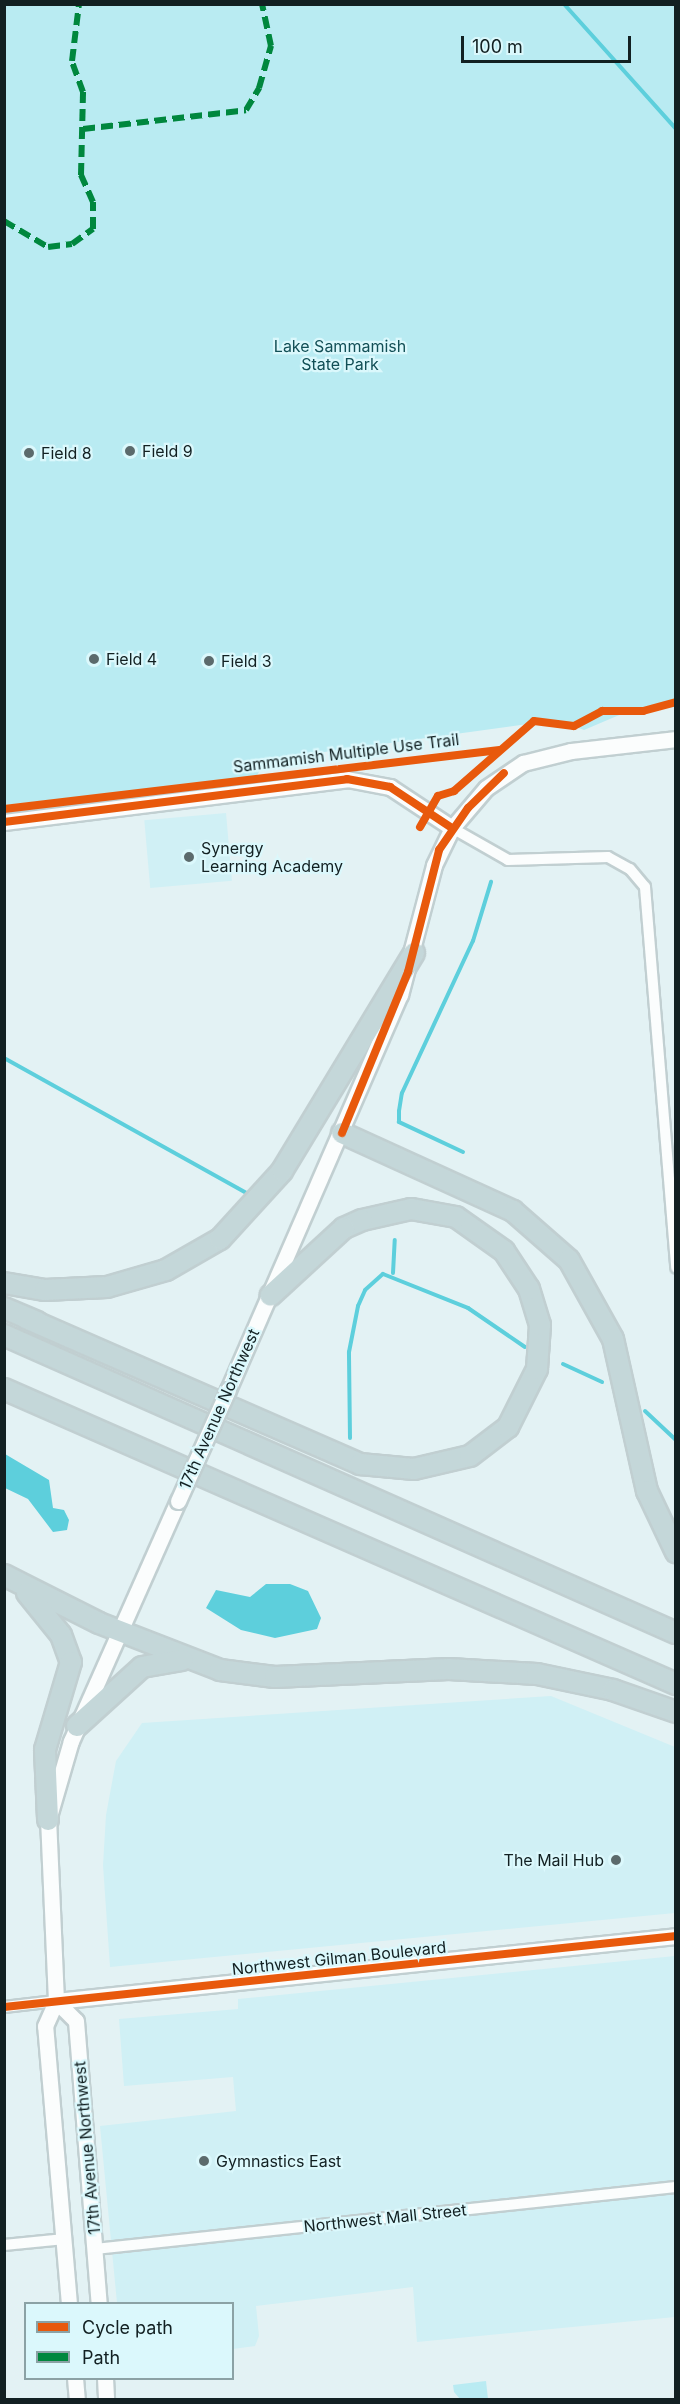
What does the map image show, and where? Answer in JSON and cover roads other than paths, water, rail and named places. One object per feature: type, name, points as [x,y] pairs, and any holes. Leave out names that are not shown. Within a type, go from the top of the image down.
[{"type":"highway","points":[[4,1283],[45,1290],[107,1287],[166,1270],[220,1239],[282,1171],[414,953]]},
{"type":"highway","points":[[342,1133],[513,1210],[569,1260],[613,1340],[647,1491],[675,1552]]},
{"type":"highway","points":[[4,1308],[298,1439],[360,1464],[414,1469],[470,1456],[508,1427],[521,1409],[537,1369],[540,1325],[516,1266],[490,1237],[456,1217],[421,1210],[387,1211],[344,1228],[270,1296]]},
{"type":"highway","points":[[4,1335],[675,1633]]},
{"type":"highway","points":[[4,1389],[675,1684]]},
{"type":"highway","points":[[4,1575],[21,1586],[120,1632],[191,1661],[275,1677],[449,1669],[537,1674],[613,1690],[675,1712]]},
{"type":"highway","points":[[21,1586],[61,1635],[71,1662],[45,1750],[48,1820]]},
{"type":"highway","points":[[77,1726],[142,1667],[191,1661]]},
{"type":"main road","name":"17th Avenue Northwest","points":[[69,2302],[45,2026],[56,2001],[48,1820],[77,1726],[342,1133],[414,953],[434,865],[452,828],[486,788],[523,763],[571,751],[675,739]]},
{"type":"main road","points":[[4,822],[348,779],[390,787],[452,828]]},
{"type":"main road","name":"Northwest Gilman Boulevard","points":[[56,2001],[675,1936]]},
{"type":"main road","name":"17th Avenue Northwest","points":[[56,2001],[76,2021],[99,2302]]},
{"type":"main road","points":[[75,2380],[77,2400]]},
{"type":"main road","points":[[105,2380],[106,2400]]},
{"type":"street","points":[[452,828],[496,857],[519,861],[602,856],[617,860],[640,879],[647,897],[671,1115],[675,1268]]},
{"type":"street","name":"Northwest Gilman Boulevard","points":[[4,2007],[56,2001]]},
{"type":"street","name":"Northwest Mall Street","points":[[95,2248],[675,2187]]},
{"type":"street","points":[[4,2245],[64,2239]]},
{"type":"water","points":[[5,1454],[49,1480],[53,1508],[64,1510],[69,1520],[67,1530],[53,1532],[28,1499],[5,1488]]},
{"type":"water","points":[[266,1584],[290,1584],[308,1591],[321,1618],[317,1629],[275,1638],[241,1630],[206,1608],[216,1590],[250,1597]]},
{"type":"waterway","points":[[564,4],[676,129]]},
{"type":"waterway","points":[[463,1152],[399,1122],[399,1111],[402,1093],[473,941],[491,882]]},
{"type":"waterway","points":[[4,1058],[247,1193]]},
{"type":"waterway","points":[[393,1273],[395,1240]]},
{"type":"waterway","points":[[350,1438],[349,1352],[358,1306],[365,1290],[383,1274],[468,1308],[525,1347]]},
{"type":"waterway","points":[[563,1364],[602,1382]]},
{"type":"waterway","points":[[645,1411],[676,1440]]},
{"type":"place","name":"Field 9","points":[[130,451]]},
{"type":"place","name":"Field 8","points":[[29,453]]},
{"type":"place","name":"Field 4","points":[[94,659]]},
{"type":"place","name":"Field 3","points":[[209,661]]},
{"type":"place","name":"Synergy Learning Academy","points":[[189,857]]},
{"type":"place","name":"The Mail Hub","points":[[616,1860]]},
{"type":"place","name":"Gymnastics East","points":[[204,2161]]},
{"type":"park label","name":"Lake Sammamish State Park","points":[[340,355]]}]
